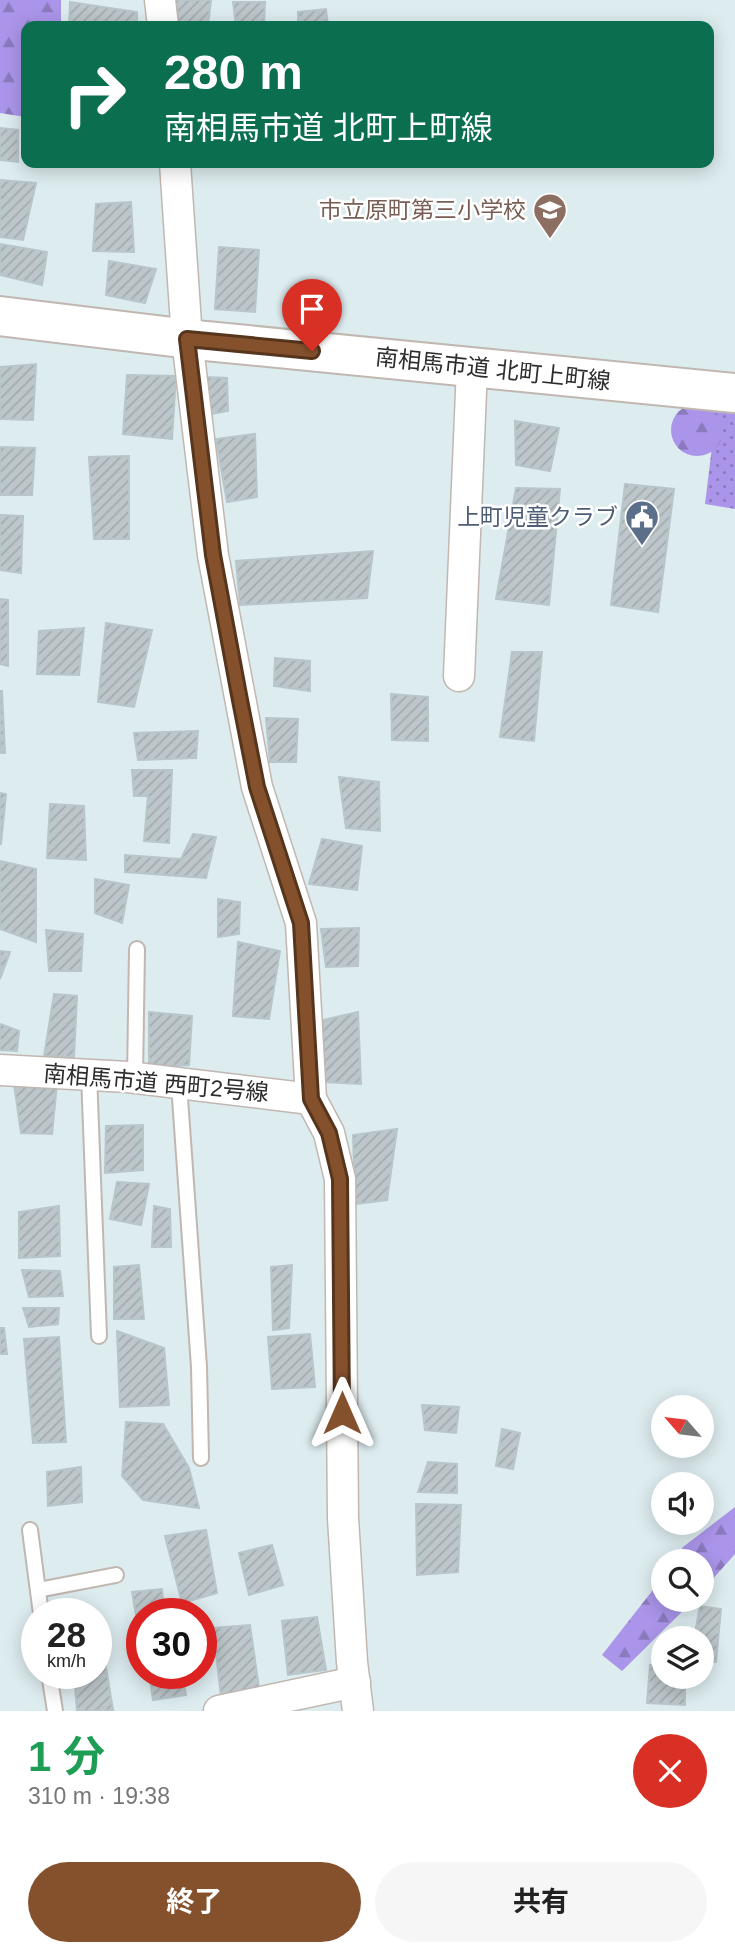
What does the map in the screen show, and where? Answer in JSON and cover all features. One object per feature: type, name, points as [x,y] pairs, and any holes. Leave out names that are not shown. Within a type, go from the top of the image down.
[{"type":"street","points":[[160,0],[162,21]]},
{"type":"street","points":[[176,168],[187,339],[213,555],[257,787],[301,923],[311,1099],[329,1133],[340,1179],[344,1541],[357,1697],[219,1711]]},
{"type":"street","name":"南相馬市道 北町上町線","points":[[0,316],[187,339],[735,393]]},
{"type":"street","points":[[459,676],[472,368]]},
{"type":"street","name":"南相馬市道 西町2号線","points":[[0,1070],[135,1078],[311,1099]]},
{"type":"lane","points":[[135,1078],[137,949]]},
{"type":"lane","points":[[89,1074],[99,1336]]},
{"type":"lane","points":[[179,1084],[187,1237],[199,1367],[201,1458]]},
{"type":"lane","points":[[30,1530],[39,1598]]},
{"type":"lane","points":[[38,1590],[116,1575]]},
{"type":"lane","points":[[52,1689],[55,1711]]},
{"type":"green space","points":[[0,0],[61,0],[61,21],[21,21],[21,116],[0,113]]},
{"type":"green space","points":[[697,404],[707,406],[715,412],[721,420],[721,440],[715,448],[707,454],[697,456],[687,454],[679,448],[673,440],[671,430],[673,420],[679,412],[687,406]]},
{"type":"green space","points":[[717,406],[735,408],[735,509],[705,504]]},
{"type":"green space","points":[[735,1507],[735,1554],[714,1578],[714,1549],[682,1549],[699,1535],[714,1535],[714,1523]]},
{"type":"green space","points":[[651,1592],[651,1612],[682,1612],[668,1626],[651,1626],[651,1642],[622,1671],[602,1655]]},
{"type":"building","points":[[173,0],[211,0],[209,21],[175,21]]},
{"type":"building","points":[[70,2],[137,12],[137,21],[69,21]]},
{"type":"building","points":[[233,2],[265,2],[264,21],[235,21]]},
{"type":"building","points":[[326,9],[327,21],[298,21],[298,12]]},
{"type":"building","points":[[0,128],[18,130],[18,162],[0,160]]},
{"type":"building","points":[[0,180],[36,183],[23,240],[0,237]]},
{"type":"building","points":[[131,202],[134,252],[93,251],[96,204]]},
{"type":"building","points":[[0,244],[47,252],[42,285],[0,275]]},
{"type":"building","points":[[219,247],[259,250],[255,312],[215,309]]},
{"type":"building","points":[[109,261],[156,269],[145,303],[106,295]]},
{"type":"building","points":[[36,364],[33,420],[0,419],[0,367]]},
{"type":"building","points":[[127,375],[176,376],[172,439],[123,434]]},
{"type":"building","points":[[205,377],[227,378],[228,411],[211,414]]},
{"type":"building","points":[[515,421],[559,428],[550,471],[516,465]]},
{"type":"building","points":[[255,434],[257,497],[227,502],[216,439]]},
{"type":"building","points":[[0,447],[35,448],[32,495],[0,495]]},
{"type":"building","points":[[129,456],[129,539],[94,539],[89,457]]},
{"type":"building","name":"上町児童クラブ","points":[[625,484],[674,489],[658,612],[611,605]]},
{"type":"building","points":[[516,488],[560,489],[549,605],[496,599]]},
{"type":"building","points":[[0,515],[23,516],[21,573],[0,570]]},
{"type":"building","points":[[373,551],[367,598],[240,605],[236,561]]},
{"type":"building","points":[[0,599],[8,600],[8,666],[0,664]]},
{"type":"building","points":[[106,623],[152,630],[134,707],[98,702]]},
{"type":"building","points":[[84,628],[79,675],[37,674],[39,631]]},
{"type":"building","points":[[512,652],[542,652],[534,741],[500,737]]},
{"type":"building","points":[[275,658],[310,661],[310,691],[274,686]]},
{"type":"building","points":[[2,691],[5,753],[0,753]]},
{"type":"building","points":[[391,694],[428,697],[428,741],[392,740]]},
{"type":"building","points":[[266,718],[298,719],[296,762],[270,762]]},
{"type":"building","points":[[198,731],[196,758],[138,760],[134,733]]},
{"type":"building","points":[[132,770],[172,770],[169,843],[144,841],[148,796],[134,796]]},
{"type":"building","points":[[339,777],[379,782],[380,831],[346,828]]},
{"type":"building","points":[[0,793],[6,794],[1,844],[0,844]]},
{"type":"building","points":[[50,804],[84,806],[86,860],[47,858]]},
{"type":"building","points":[[193,834],[216,837],[206,878],[125,872],[125,855],[181,859]]},
{"type":"building","points":[[322,839],[362,846],[357,890],[309,884]]},
{"type":"building","points":[[0,861],[36,869],[36,942],[0,929]]},
{"type":"building","points":[[95,879],[129,885],[122,923],[95,913]]},
{"type":"building","points":[[218,899],[240,902],[239,934],[218,937]]},
{"type":"building","points":[[359,928],[358,966],[326,967],[321,929]]},
{"type":"building","points":[[46,930],[83,934],[81,971],[49,971]]},
{"type":"building","points":[[238,942],[280,951],[269,1019],[233,1016]]},
{"type":"building","points":[[0,951],[10,952],[0,979]]},
{"type":"building","points":[[54,994],[77,996],[74,1057],[44,1056]]},
{"type":"building","points":[[149,1012],[192,1016],[189,1065],[149,1067]]},
{"type":"building","points":[[358,1012],[361,1084],[323,1082],[319,1021]]},
{"type":"building","points":[[0,1024],[19,1031],[17,1051],[0,1050]]},
{"type":"building","points":[[14,1084],[57,1084],[52,1134],[21,1133]]},
{"type":"building","points":[[143,1125],[143,1170],[105,1173],[106,1126]]},
{"type":"building","points":[[397,1129],[387,1200],[355,1204],[353,1135]]},
{"type":"building","points":[[117,1182],[149,1184],[141,1225],[110,1219]]},
{"type":"building","points":[[59,1206],[60,1256],[19,1258],[19,1212]]},
{"type":"building","points":[[154,1206],[170,1209],[171,1247],[152,1247]]},
{"type":"building","points":[[139,1265],[144,1319],[114,1319],[114,1267]]},
{"type":"building","points":[[292,1265],[289,1328],[273,1330],[271,1267]]},
{"type":"building","points":[[22,1270],[60,1271],[63,1296],[29,1297]]},
{"type":"building","points":[[23,1308],[59,1308],[58,1324],[29,1327]]},
{"type":"building","points":[[0,1328],[4,1328],[7,1354],[0,1354]]},
{"type":"building","points":[[117,1331],[164,1348],[169,1405],[120,1407]]},
{"type":"building","points":[[310,1334],[315,1387],[272,1389],[268,1337]]},
{"type":"building","points":[[59,1337],[66,1442],[33,1443],[24,1339]]},
{"type":"building","points":[[422,1405],[459,1407],[456,1433],[425,1430]]},
{"type":"building","points":[[126,1422],[163,1424],[189,1468],[199,1508],[143,1500],[122,1476]]},
{"type":"building","points":[[502,1429],[520,1433],[513,1469],[496,1466]]},
{"type":"building","points":[[428,1462],[457,1464],[457,1493],[418,1492]]},
{"type":"building","points":[[81,1467],[82,1502],[48,1506],[47,1472]]},
{"type":"building","points":[[416,1504],[461,1505],[458,1572],[417,1575]]},
{"type":"building","points":[[206,1530],[217,1593],[200,1598],[181,1598],[165,1536]]},
{"type":"building","points":[[272,1545],[283,1585],[249,1595],[239,1553]]},
{"type":"building","points":[[162,1589],[163,1598],[133,1598],[132,1592]]},
{"type":"building","points":[[721,1609],[716,1662],[714,1626],[696,1626],[699,1612]]},
{"type":"building","points":[[317,1617],[326,1670],[288,1675],[282,1621]]},
{"type":"building","points":[[250,1625],[259,1688],[221,1697],[217,1628]]},
{"type":"building","points":[[650,1665],[651,1689],[685,1689],[685,1705],[647,1703]]},
{"type":"building","points":[[75,1689],[110,1689],[113,1710],[77,1711]]},
{"type":"building","points":[[151,1689],[185,1689],[186,1695],[153,1700]]},
{"type":"place","name":"市立原町第三小学校","points":[[550,240]]},
{"type":"place","name":"上町児童クラブ","points":[[642,547]]},
{"type":"route","points":[[312,351],[187,339],[213,555],[239,695],[257,787],[296,899],[301,923],[311,1099],[323,1116],[340,1179],[342,1413]]}]
